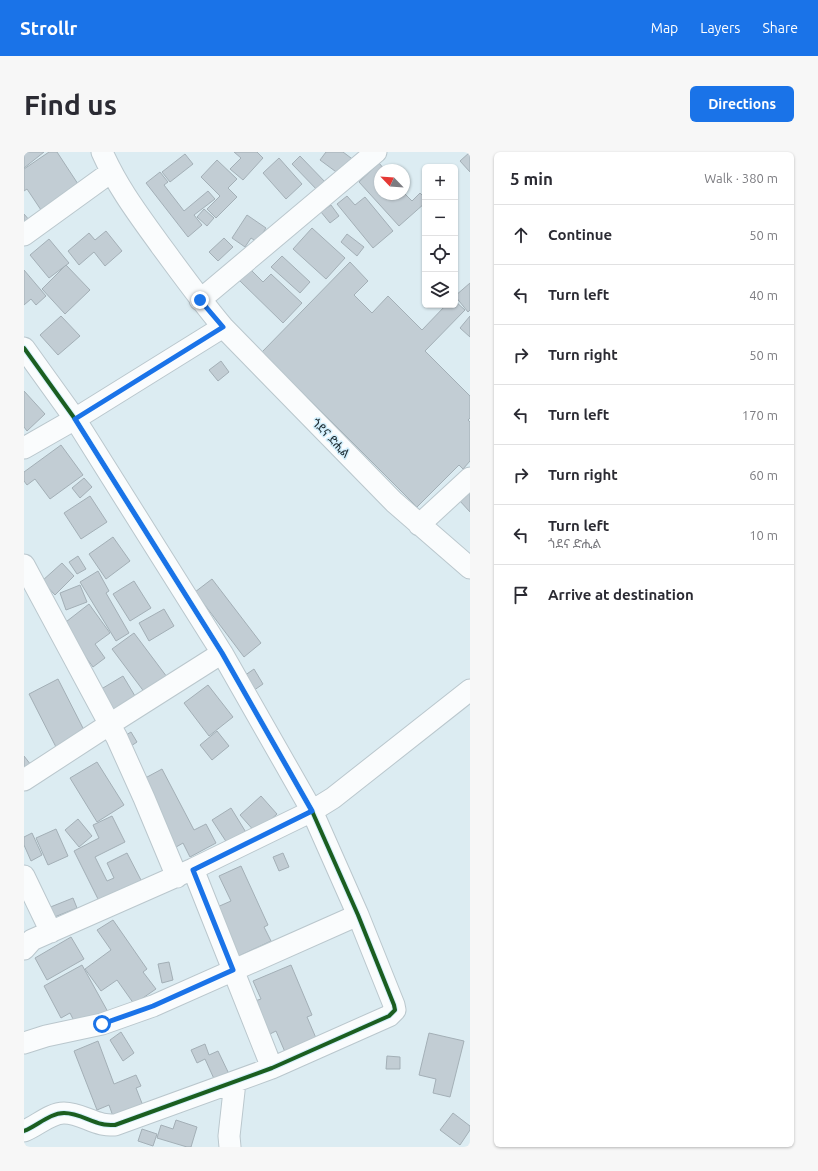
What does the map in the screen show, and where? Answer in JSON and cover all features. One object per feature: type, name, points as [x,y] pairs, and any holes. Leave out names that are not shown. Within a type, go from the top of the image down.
[{"type":"street","name":"ጎደና ድሒል","points":[[102,152],[125,197],[200,300],[223,327],[394,502],[470,568]]},
{"type":"street","points":[[200,300],[376,152]]},
{"type":"street","points":[[24,235],[111,172]]},
{"type":"street","points":[[24,448],[75,419],[223,327]]},
{"type":"street","points":[[24,348],[75,419],[222,653],[312,811],[358,915],[394,1005],[394,1010],[389,1016],[272,1068],[115,1125],[103,1125],[76,1115],[62,1113],[48,1117],[34,1127],[24,1131]]},
{"type":"street","points":[[419,525],[470,478]]},
{"type":"street","points":[[24,566],[110,724],[144,798],[185,873],[233,970],[272,1068]]},
{"type":"street","points":[[24,780],[222,653]]},
{"type":"street","points":[[24,949],[32,940],[185,873],[312,811],[333,798],[470,690]]},
{"type":"street","points":[[24,876],[51,932]]},
{"type":"street","points":[[24,1043],[46,1036],[102,1024],[153,1006],[358,915]]},
{"type":"street","points":[[230,1147],[229,1136],[235,1082]]},
{"type":"building","points":[[24,152],[44,152],[24,168]]},
{"type":"building","points":[[49,152],[57,152],[78,184],[41,210],[27,189],[24,191],[24,169]]},
{"type":"building","points":[[234,152],[257,152],[263,158],[243,180],[230,169],[241,158]]},
{"type":"building","points":[[326,152],[343,152],[355,161],[343,177],[320,160]]},
{"type":"building","points":[[470,152],[470,172],[460,161]]},
{"type":"building","points":[[185,154],[193,164],[170,182],[162,172]]},
{"type":"building","points":[[300,156],[328,185],[320,193],[292,164]]},
{"type":"building","points":[[279,158],[302,184],[286,199],[263,173]]},
{"type":"building","points":[[217,160],[237,179],[228,188],[237,197],[216,218],[207,209],[220,196],[201,177]]},
{"type":"building","points":[[374,168],[374,198],[359,182]]},
{"type":"building","points":[[160,172],[168,182],[164,185],[184,211],[208,191],[215,199],[194,215],[202,225],[188,237],[146,183]]},
{"type":"building","points":[[420,193],[422,195],[422,206],[399,226],[375,200],[410,199],[412,201]]},
{"type":"building","points":[[347,196],[355,205],[365,197],[393,231],[373,248],[337,204]]},
{"type":"building","points":[[331,205],[339,216],[330,223],[321,212]]},
{"type":"building","points":[[204,209],[214,218],[207,226],[197,217]]},
{"type":"building","points":[[24,214],[30,221],[24,227]]},
{"type":"building","points":[[247,215],[266,228],[257,242],[251,238],[245,247],[232,238]]},
{"type":"building","points":[[312,228],[345,258],[326,279],[293,249]]},
{"type":"building","points":[[106,231],[122,251],[105,266],[94,252],[79,265],[68,251],[89,233],[95,240]]},
{"type":"building","points":[[347,234],[364,247],[357,256],[341,242]]},
{"type":"building","points":[[224,238],[233,247],[218,261],[209,252]]},
{"type":"building","points":[[49,239],[69,263],[49,278],[30,255]]},
{"type":"building","points":[[282,256],[310,282],[300,293],[271,267]]},
{"type":"building","points":[[350,262],[368,281],[354,295],[372,313],[388,296],[422,330],[443,308],[458,308],[458,304],[465,310],[425,351],[470,396],[470,418],[468,420],[470,422],[470,461],[463,469],[459,465],[417,507],[262,352]]},
{"type":"building","points":[[66,265],[90,290],[65,314],[42,289]]},
{"type":"building","points":[[250,269],[263,282],[271,274],[302,303],[283,323],[239,280]]},
{"type":"building","points":[[24,270],[46,296],[36,305],[31,299],[24,305]]},
{"type":"building","points":[[470,283],[470,310],[468,312],[458,300],[458,293]]},
{"type":"building","points":[[61,316],[80,336],[58,355],[40,335]]},
{"type":"building","points":[[470,316],[470,337],[460,328]]},
{"type":"building","points":[[221,361],[229,372],[218,381],[209,370]]},
{"type":"building","points":[[24,391],[45,414],[27,431],[24,427]]},
{"type":"building","points":[[61,445],[83,475],[50,499],[35,479],[27,485],[24,481],[24,472]]},
{"type":"building","points":[[84,478],[92,487],[80,498],[72,488]]},
{"type":"building","points":[[470,491],[470,512],[459,500]]},
{"type":"building","points":[[90,496],[107,522],[81,539],[64,513]]},
{"type":"building","points":[[113,537],[130,561],[106,579],[89,554]]},
{"type":"building","points":[[78,556],[86,569],[77,574],[69,562]]},
{"type":"building","points":[[62,563],[74,576],[55,595],[42,581]]},
{"type":"building","points":[[98,571],[109,591],[106,593],[129,633],[116,641],[80,582]]},
{"type":"building","points":[[212,579],[261,643],[244,657],[195,592]]},
{"type":"building","points":[[134,581],[151,608],[130,621],[113,594]]},
{"type":"building","points":[[80,585],[87,602],[66,610],[60,593]]},
{"type":"building","points":[[89,604],[110,633],[95,644],[105,658],[93,667],[62,625]]},
{"type":"building","points":[[164,609],[174,626],[149,641],[139,623]]},
{"type":"building","points":[[134,633],[167,677],[145,693],[112,649]]},
{"type":"building","points":[[254,669],[263,684],[250,693],[241,678]]},
{"type":"building","points":[[123,676],[138,701],[108,719],[93,694]]},
{"type":"building","points":[[58,679],[86,734],[57,749],[29,694]]},
{"type":"building","points":[[208,685],[233,717],[209,736],[184,703]]},
{"type":"building","points":[[217,731],[229,746],[212,760],[200,745]]},
{"type":"building","points":[[131,732],[137,742],[125,750],[118,740]]},
{"type":"building","points":[[24,756],[31,765],[24,771]]},
{"type":"building","points":[[97,762],[124,805],[97,822],[70,778]]},
{"type":"building","points":[[162,769],[194,830],[206,824],[216,843],[190,857],[183,843],[171,850],[136,783]]},
{"type":"building","points":[[261,796],[277,814],[256,833],[240,815]]},
{"type":"building","points":[[231,808],[247,834],[229,846],[212,820]]},
{"type":"building","points":[[112,816],[125,842],[95,857],[107,881],[114,878],[107,863],[127,853],[142,882],[100,903],[74,851],[99,838],[93,825]]},
{"type":"building","points":[[78,819],[92,836],[79,847],[65,830]]},
{"type":"building","points":[[56,829],[68,856],[48,865],[36,838]]},
{"type":"building","points":[[32,833],[42,855],[31,861],[24,845],[24,837]]},
{"type":"building","points":[[283,853],[289,867],[279,871],[273,857]]},
{"type":"building","points":[[241,866],[268,925],[264,927],[271,941],[239,956],[215,908],[231,901],[219,876]]},
{"type":"building","points":[[73,898],[77,908],[52,918],[48,908]]},
{"type":"building","points":[[113,920],[147,969],[143,972],[156,989],[134,1004],[117,980],[101,991],[85,969],[111,950],[97,930]]},
{"type":"building","points":[[71,937],[84,959],[47,980],[35,958]]},
{"type":"building","points":[[169,962],[173,980],[162,983],[158,964]]},
{"type":"building","points":[[82,965],[108,1012],[78,1029],[70,1013],[61,1018],[44,986]]},
{"type":"building","points":[[291,965],[312,1015],[307,1017],[316,1038],[285,1052],[276,1031],[266,1036],[252,1002],[261,999],[253,981]]},
{"type":"building","points":[[121,1032],[134,1053],[123,1061],[110,1040]]},
{"type":"building","points":[[429,1033],[464,1041],[450,1097],[433,1093],[436,1079],[419,1075]]},
{"type":"building","points":[[98,1041],[114,1084],[136,1075],[141,1086],[136,1088],[145,1111],[115,1122],[109,1105],[97,1110],[74,1051]]},
{"type":"building","points":[[205,1044],[209,1055],[218,1051],[229,1074],[215,1081],[205,1059],[197,1063],[191,1050]]},
{"type":"building","points":[[387,1056],[400,1057],[400,1069],[386,1069]]},
{"type":"building","points":[[453,1113],[470,1126],[470,1130],[460,1145],[440,1130]]},
{"type":"building","points":[[176,1120],[197,1127],[191,1147],[157,1138],[161,1125],[173,1129]]},
{"type":"building","points":[[142,1129],[157,1134],[153,1146],[138,1141]]},
{"type":"cycle path","points":[[24,348],[75,419],[222,653],[312,811],[358,915],[395,1010],[389,1016],[272,1068],[115,1125],[97,1123],[74,1114],[64,1113],[49,1117],[24,1131]]},
{"type":"route","points":[[102,1024],[153,1006],[233,970],[193,870],[312,811],[222,653],[75,419],[223,327],[200,300]]}]
